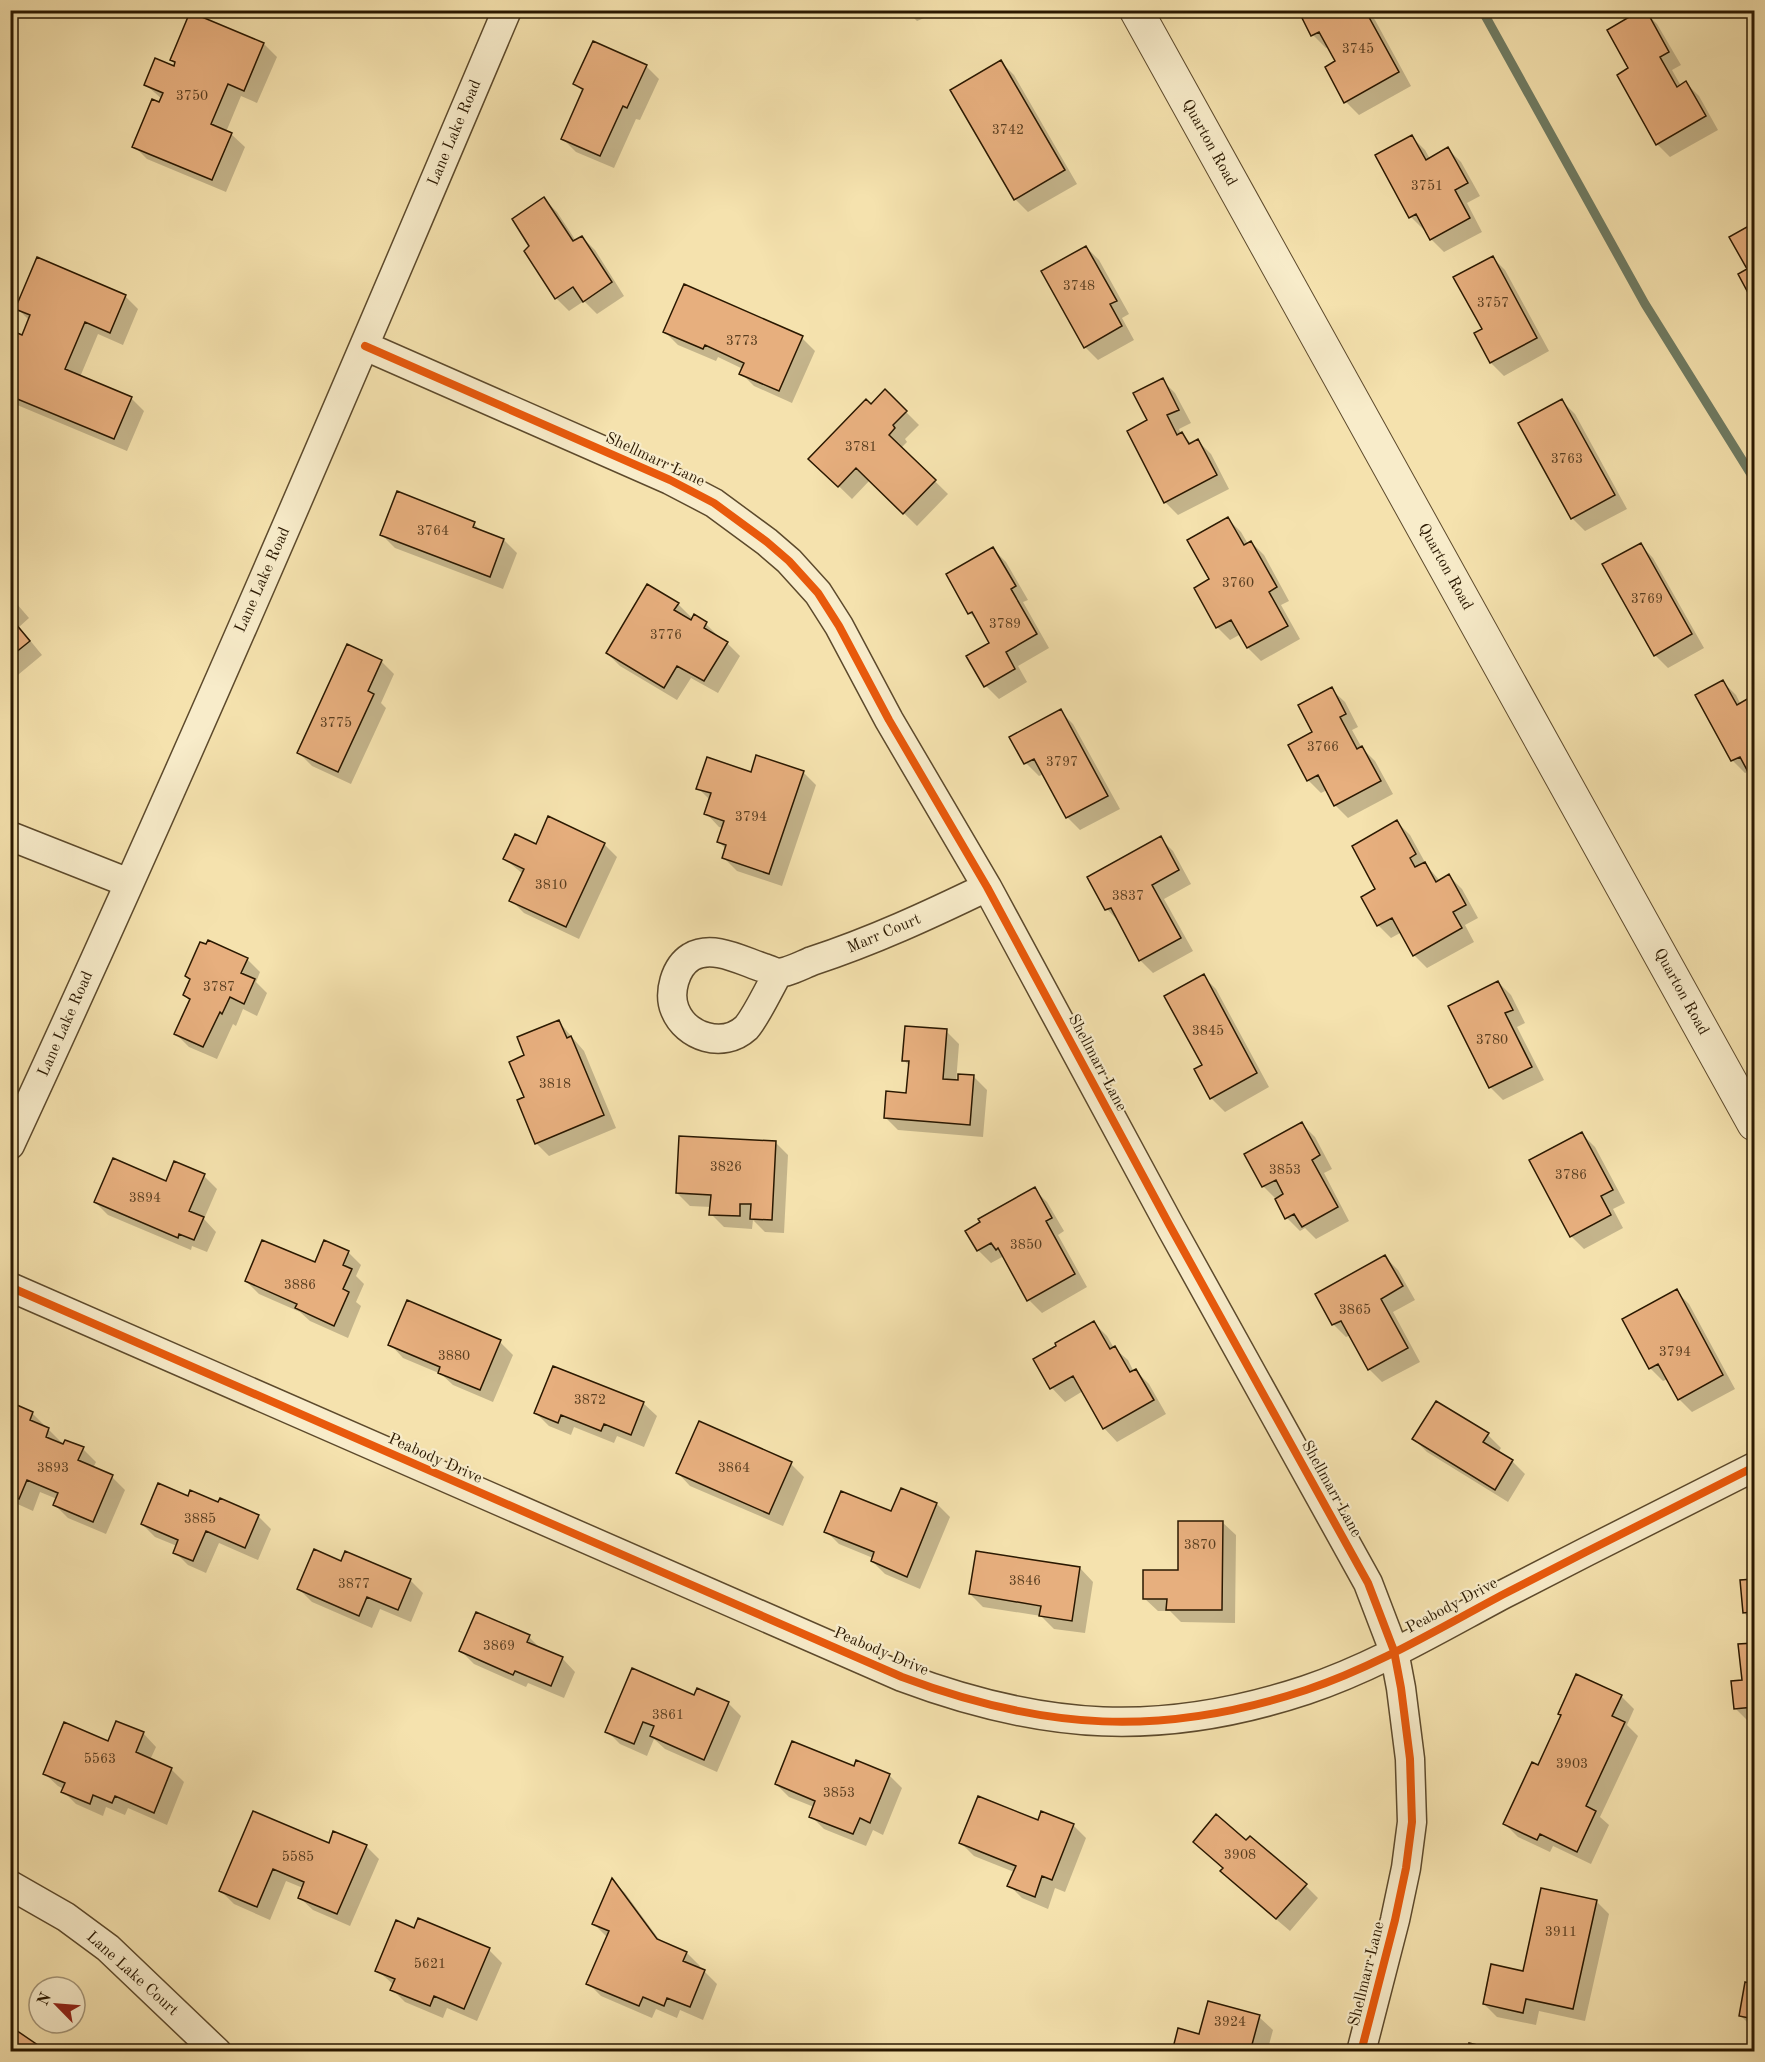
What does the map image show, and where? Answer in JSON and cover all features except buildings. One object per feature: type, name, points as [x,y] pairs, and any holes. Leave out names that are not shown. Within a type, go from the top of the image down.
[{"type":"street","name":"Lane Lake Road","points":[[10,1144],[203,718],[365,346],[507,10]]},
{"type":"street","name":"Quarton Road","points":[[1136,10],[1755,1124]]},
{"type":"street","name":"Shellmarr Lane","points":[[365,346],[670,480],[714,503],[789,561],[818,593],[833,618],[889,720],[987,887],[1170,1226],[1368,1583],[1394,1651],[1410,1759],[1412,1822],[1406,1868],[1395,1920],[1361,2052]]},
{"type":"street","points":[[10,836],[129,883]]},
{"type":"street","name":"Marr Court","points":[[778,973],[887,934],[987,887]]},
{"type":"street","name":"Peabody Drive","points":[[10,1287],[902,1677],[949,1695],[1016,1712],[1072,1720],[1121,1723],[1174,1720],[1209,1715],[1306,1690],[1347,1674],[1394,1651],[1755,1467]]},
{"type":"street","name":"Lane Lake Court","points":[[10,1885],[66,1917],[108,1948],[217,2052]]},
{"type":"waterway","points":[[1482,10],[1645,304],[1754,479]]},
{"type":"cycle path","points":[[365,346],[670,480],[714,503],[789,561],[818,593],[839,626],[889,720],[987,887],[1170,1226],[1368,1583],[1394,1651],[1410,1759],[1412,1822],[1406,1868],[1395,1920],[1361,2052]]},
{"type":"cycle path","points":[[10,1287],[902,1677],[954,1695],[1004,1708],[1054,1717],[1103,1721],[1152,1721],[1202,1716],[1253,1705],[1332,1681],[1382,1658],[1754,1467]]}]
